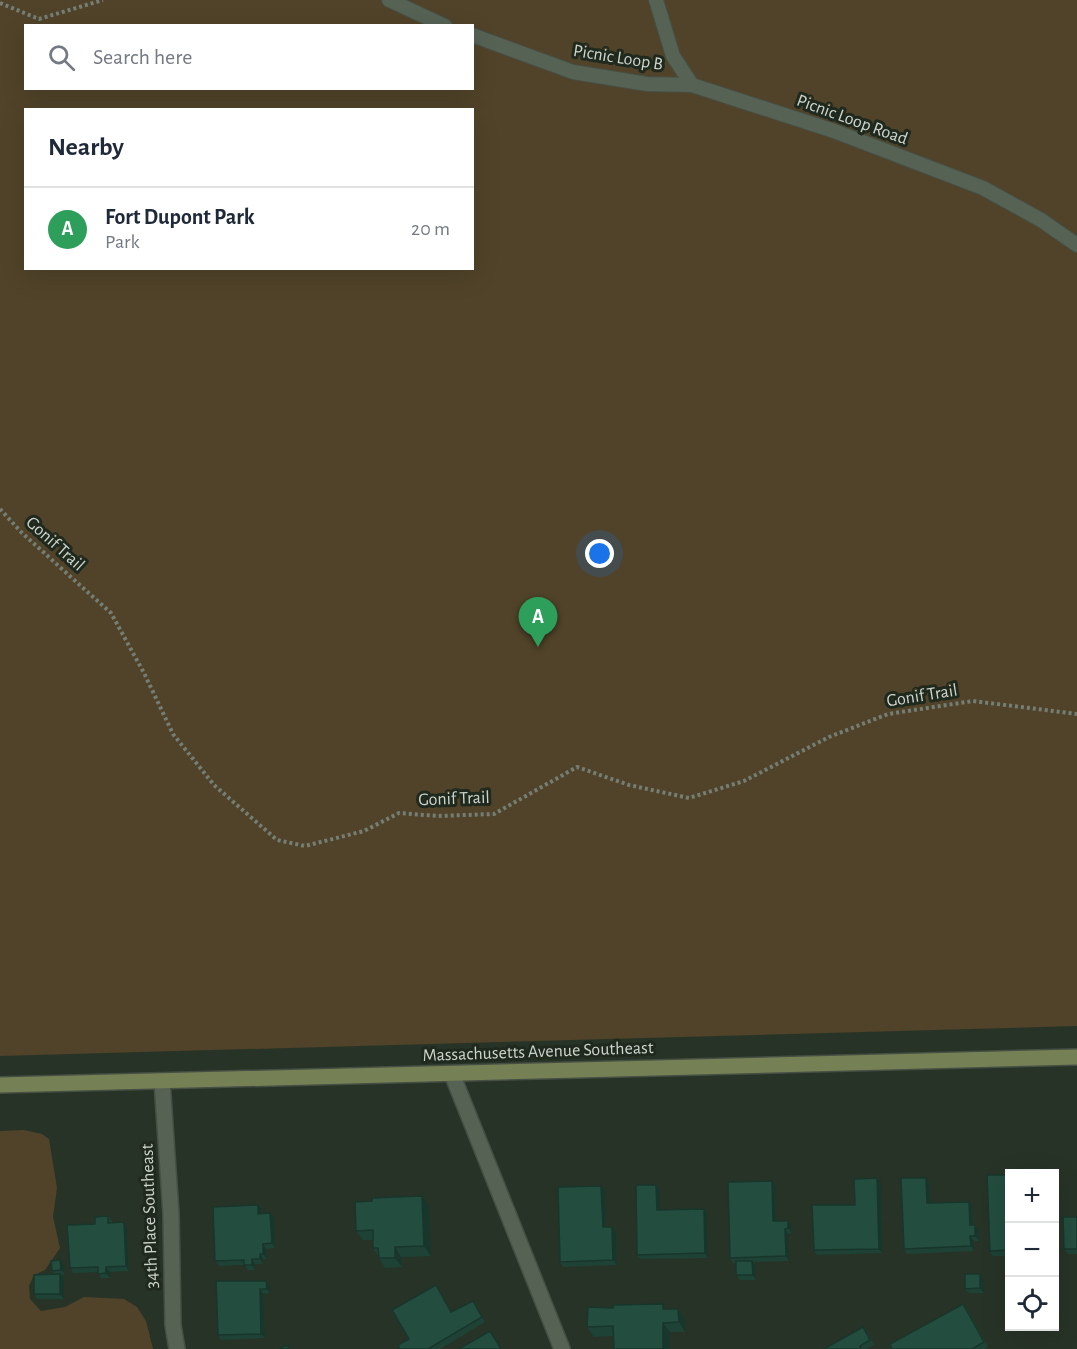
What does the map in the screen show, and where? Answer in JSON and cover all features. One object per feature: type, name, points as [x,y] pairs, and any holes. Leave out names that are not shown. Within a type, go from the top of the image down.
[{"type":"street","name":"Massachusetts Avenue Southeast","points":[[0,1085],[1077,1057]]},
{"type":"street","points":[[452,1074],[562,1349]]},
{"type":"street","name":"34th Place Southeast","points":[[162,1081],[169,1167],[173,1325],[177,1349]]},
{"type":"lane","points":[[389,0],[441,24]]},
{"type":"lane","points":[[656,0],[673,56],[692,85]]},
{"type":"lane","name":"Picnic Loop B","points":[[474,36],[573,72],[647,84],[692,85]]},
{"type":"lane","name":"Picnic Loop Road","points":[[692,85],[834,131],[983,188],[1041,220],[1077,245]]},
{"type":"path","points":[[0,3],[39,19],[103,0]]},
{"type":"path","name":"Gonif Trail","points":[[0,509],[22,533],[111,612],[173,734],[214,785],[277,840],[305,846],[364,831],[399,813],[438,816],[494,814],[534,789],[577,767],[629,785],[689,798],[744,781],[829,737],[888,714],[973,701],[1077,714]]},
{"type":"shaded area","points":[[0,0],[1077,0],[1077,1026],[0,1056]]},
{"type":"shaded area","points":[[24,1130],[42,1134],[49,1139],[57,1188],[53,1217],[60,1248],[45,1270],[34,1275],[29,1286],[30,1299],[41,1311],[65,1307],[84,1297],[124,1299],[137,1307],[146,1321],[153,1349],[0,1349],[0,1131]]},
{"type":"building","points":[[987,1175],[1005,1175],[1005,1250],[990,1251]]},
{"type":"building","points":[[877,1178],[879,1249],[814,1250],[812,1205],[855,1205],[854,1179]]},
{"type":"building","points":[[901,1178],[926,1178],[927,1203],[969,1202],[970,1225],[975,1225],[975,1236],[970,1236],[971,1246],[904,1249]]},
{"type":"building","points":[[772,1181],[773,1221],[788,1221],[788,1228],[785,1229],[786,1256],[730,1258],[728,1182]]},
{"type":"building","points":[[636,1185],[656,1185],[657,1210],[704,1209],[705,1253],[637,1255]]},
{"type":"building","points":[[601,1186],[603,1227],[612,1227],[613,1260],[560,1262],[558,1187]]},
{"type":"building","points":[[422,1196],[424,1246],[395,1247],[395,1258],[379,1258],[378,1248],[373,1248],[373,1230],[356,1231],[355,1202],[372,1201],[372,1198]]},
{"type":"building","points":[[258,1205],[258,1214],[270,1213],[272,1243],[263,1244],[263,1254],[260,1254],[260,1259],[252,1259],[252,1265],[244,1265],[244,1260],[215,1261],[213,1207]]},
{"type":"building","points":[[108,1216],[108,1223],[124,1222],[126,1266],[106,1267],[106,1273],[98,1274],[98,1267],[70,1268],[67,1225],[95,1224],[95,1217]]},
{"type":"building","points":[[1063,1217],[1077,1217],[1077,1249],[1064,1249]]},
{"type":"building","points":[[60,1260],[61,1270],[52,1271],[51,1261]]},
{"type":"building","points":[[736,1261],[752,1261],[753,1275],[736,1275]]},
{"type":"building","points":[[60,1274],[60,1294],[34,1294],[34,1275]]},
{"type":"building","points":[[965,1274],[980,1274],[980,1288],[965,1289]]},
{"type":"building","points":[[216,1281],[266,1281],[267,1289],[260,1289],[261,1334],[218,1335]]},
{"type":"building","points":[[436,1285],[451,1312],[473,1301],[482,1317],[428,1349],[400,1349],[398,1345],[409,1339],[392,1310]]},
{"type":"building","points":[[663,1304],[663,1309],[678,1309],[679,1322],[663,1323],[663,1349],[614,1349],[613,1326],[587,1327],[588,1307],[613,1308],[613,1305]]},
{"type":"building","points":[[963,1304],[984,1342],[972,1349],[892,1349],[890,1344]]},
{"type":"building","points":[[863,1327],[870,1340],[860,1346],[861,1349],[824,1349]]},
{"type":"building","points":[[490,1331],[501,1349],[459,1349]]},
{"type":"place","name":"Fort Dupont Park","points":[[538,647]]}]
